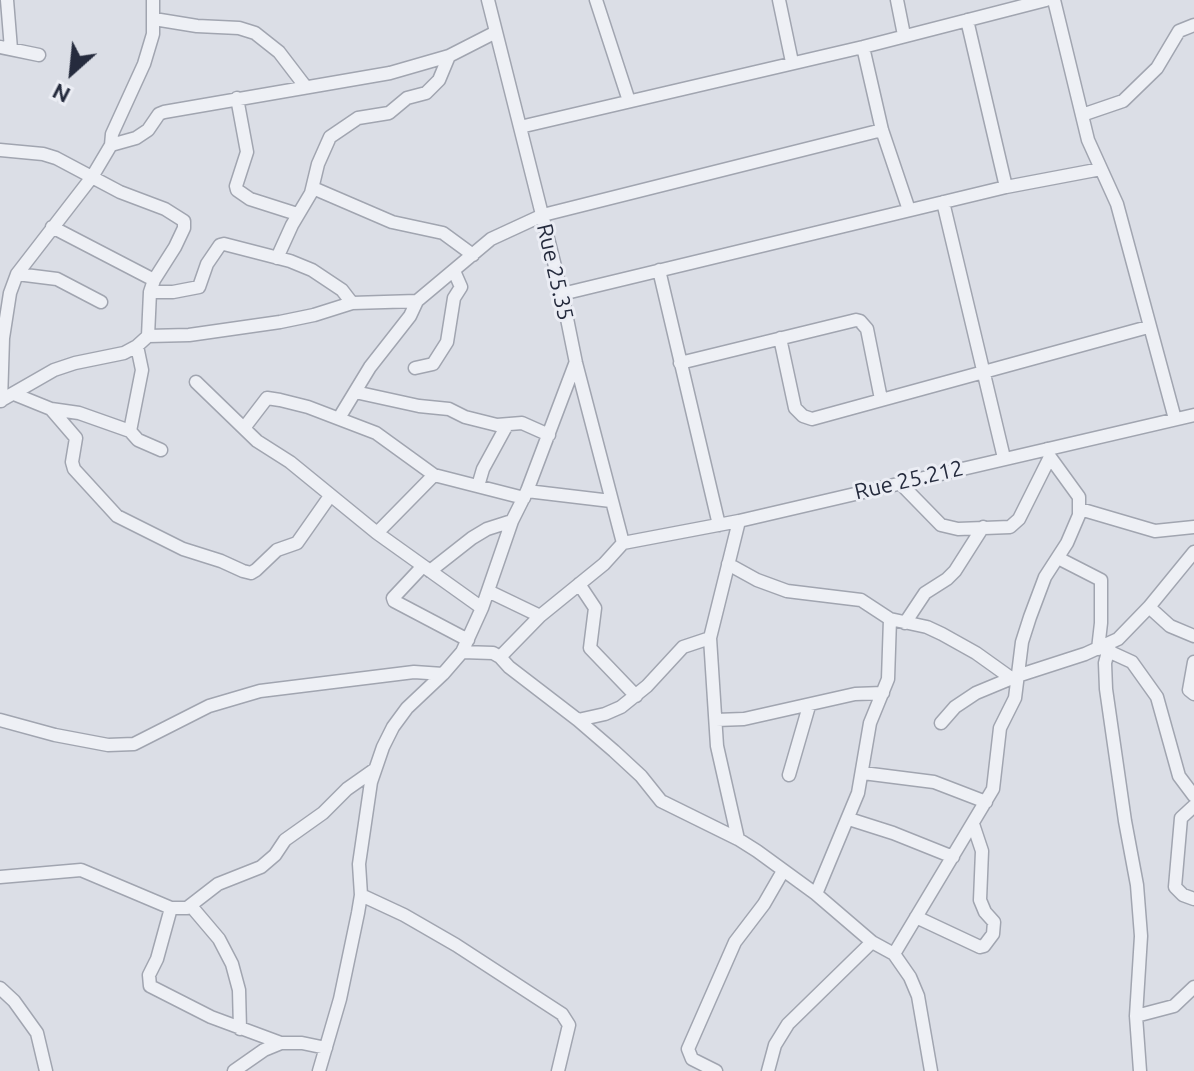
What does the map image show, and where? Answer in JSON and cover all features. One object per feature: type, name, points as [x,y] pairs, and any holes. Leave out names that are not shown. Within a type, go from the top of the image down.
[{"type":"street","points":[[7,0],[6,48],[39,55]]},
{"type":"street","points":[[153,0],[153,34],[144,64],[112,134],[111,145],[92,177],[5,291],[0,401],[54,370],[112,356],[137,346],[148,336],[189,335],[280,322],[352,303],[417,301]]},
{"type":"street","name":"Rue 25.35","points":[[488,0],[623,543]]},
{"type":"street","points":[[596,0],[629,101]]},
{"type":"street","points":[[779,0],[792,62]]},
{"type":"street","points":[[897,0],[904,35]]},
{"type":"street","points":[[520,127],[863,47],[1046,0]]},
{"type":"street","points":[[1054,0],[1088,140],[1117,204],[1175,419]]},
{"type":"street","points":[[154,19],[197,26],[239,28],[255,33],[279,52],[305,86]]},
{"type":"street","points":[[967,20],[1006,187]]},
{"type":"street","points":[[1082,115],[1123,101],[1157,68],[1179,31],[1194,25]]},
{"type":"street","points":[[111,145],[136,138],[148,130],[159,114],[390,73],[449,56],[496,32]]},
{"type":"street","points":[[863,47],[882,130],[909,210]]},
{"type":"street","points":[[277,258],[313,188],[318,164],[330,137],[358,118],[389,113],[407,98],[426,93],[439,80],[449,56]]},
{"type":"street","points":[[237,98],[247,152],[237,190],[250,199],[297,214]]},
{"type":"street","points":[[339,418],[370,367],[410,316],[417,301],[491,239],[543,215],[882,130]]},
{"type":"street","points":[[0,150],[43,154],[120,192],[165,209],[184,221],[175,247],[152,286],[148,336]]},
{"type":"street","points":[[562,294],[1006,187],[1101,169]]},
{"type":"street","points":[[313,188],[392,222],[443,233],[473,255]]},
{"type":"street","points":[[943,202],[1004,458]]},
{"type":"street","points":[[52,227],[152,286],[173,292],[199,287],[207,264],[220,245],[277,258],[312,270],[330,280],[352,303]]},
{"type":"street","points":[[659,270],[719,525]]},
{"type":"street","points":[[415,368],[433,364],[447,342],[454,298],[461,287],[454,271]]},
{"type":"street","points":[[17,274],[57,279],[101,302]]},
{"type":"street","points":[[680,363],[860,321],[867,329],[881,399]]},
{"type":"street","points":[[780,338],[795,408],[803,416],[819,418],[1148,327]]},
{"type":"street","points":[[130,431],[142,370],[137,346]]},
{"type":"street","points":[[319,1071],[349,962],[361,895],[359,864],[362,833],[374,770],[393,727],[465,646],[576,363]]},
{"type":"street","points":[[196,382],[244,428],[330,496],[482,608]]},
{"type":"street","points":[[355,392],[449,409],[465,417],[507,425],[522,423],[549,435]]},
{"type":"street","points":[[14,394],[51,409],[79,413],[130,431],[138,440],[161,450]]},
{"type":"street","points":[[244,428],[270,397],[376,433],[434,475],[525,494],[611,501]]},
{"type":"street","points":[[51,409],[76,438],[72,462],[74,469],[117,516],[183,549],[243,571],[251,573],[277,550],[297,543],[330,496]]},
{"type":"street","name":"Rue 25.212","points":[[623,543],[739,521],[1004,458],[1048,453],[1194,415]]},
{"type":"street","points":[[478,486],[483,469],[507,425]]},
{"type":"street","points":[[894,954],[986,802],[994,782],[1000,728],[1015,698],[1014,677],[1022,642],[1039,590],[1074,528],[1080,509],[1075,488],[1048,453],[1014,525],[958,529],[941,525],[900,483]]},
{"type":"street","points":[[377,533],[434,475]]},
{"type":"street","points":[[1080,509],[1155,531],[1194,527]]},
{"type":"street","points":[[512,521],[487,529],[426,569],[393,598],[394,601],[465,646],[500,657],[578,720],[641,776],[669,807],[738,839],[816,894],[872,942],[894,954],[910,977],[918,996],[931,1071]]},
{"type":"street","points":[[738,839],[721,771],[710,638],[739,521]]},
{"type":"street","points":[[905,623],[925,593],[955,571],[983,527]]},
{"type":"street","points":[[500,657],[540,616],[604,564],[623,543]]},
{"type":"street","points":[[941,723],[955,707],[976,693],[1014,677],[1105,648],[1126,632],[1194,552]]},
{"type":"street","points":[[1058,558],[1101,580],[1106,689],[1137,885],[1141,936],[1136,1016],[1140,1071]]},
{"type":"street","points":[[728,564],[757,580],[787,591],[861,600],[890,619],[927,627],[942,634],[1014,677]]},
{"type":"street","points":[[579,584],[595,608],[590,644],[592,652],[636,696]]},
{"type":"street","points":[[488,591],[540,616]]},
{"type":"street","points":[[1149,607],[1170,626],[1194,636]]},
{"type":"street","points":[[816,894],[849,819],[863,773],[874,707],[888,679],[890,619]]},
{"type":"street","points":[[578,720],[621,707],[636,696],[683,647],[710,638]]},
{"type":"street","points":[[1105,648],[1132,662],[1157,697],[1179,776],[1194,796]]},
{"type":"street","points":[[1194,662],[1189,690],[1194,694]]},
{"type":"street","points":[[0,720],[108,745],[134,744],[209,706],[260,691],[414,672],[443,674]]},
{"type":"street","points":[[716,720],[744,719],[855,694],[883,693]]},
{"type":"street","points":[[789,775],[809,706]]},
{"type":"street","points":[[0,877],[68,870],[89,871],[116,886],[171,908],[191,906],[218,884],[261,867],[275,855],[285,840],[374,770]]},
{"type":"street","points":[[863,773],[934,782],[986,802]]},
{"type":"street","points":[[1194,806],[1181,818],[1175,887],[1183,895],[1194,899]]},
{"type":"street","points":[[849,819],[953,857]]},
{"type":"street","points":[[916,917],[974,945],[984,946],[990,938],[995,926],[980,900],[982,851],[973,824]]},
{"type":"street","points":[[716,1071],[692,1059],[688,1049],[735,942],[764,904],[783,871]]},
{"type":"street","points":[[361,895],[456,945],[562,1014],[569,1025],[558,1071]]},
{"type":"street","points":[[191,906],[219,939],[232,964],[239,990],[240,1029]]},
{"type":"street","points":[[171,908],[157,959],[149,975],[150,986],[240,1029],[281,1043],[326,1048]]},
{"type":"street","points":[[768,1071],[775,1045],[788,1024],[872,942]]},
{"type":"street","points":[[1136,1016],[1174,1006],[1194,987]]},
{"type":"street","points":[[0,988],[14,1001],[37,1033],[46,1071]]},
{"type":"street","points":[[234,1071],[264,1050],[281,1043]]}]
